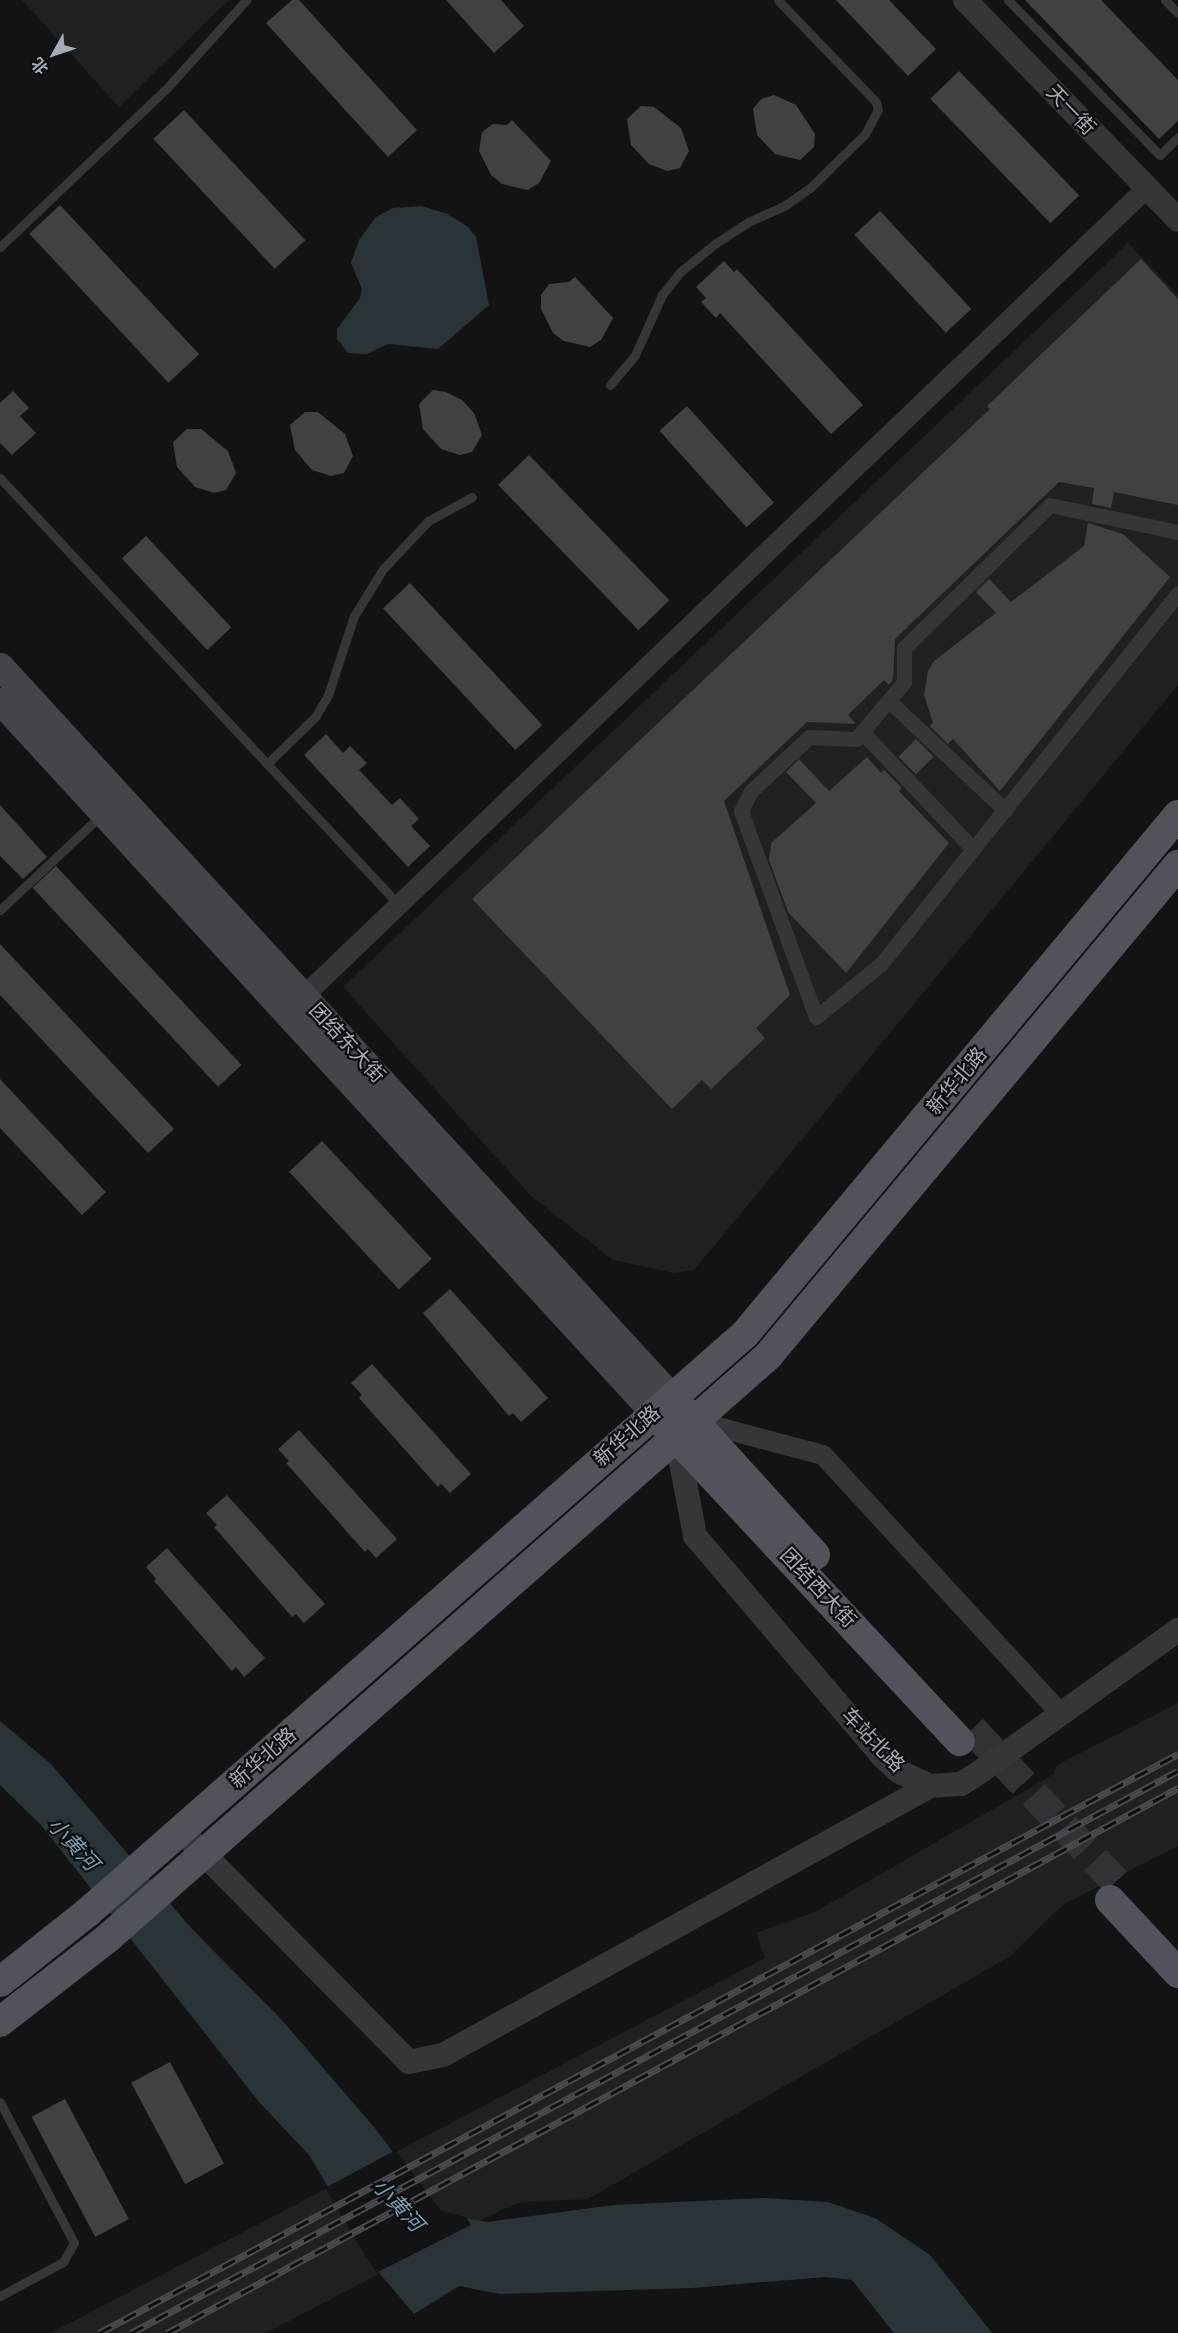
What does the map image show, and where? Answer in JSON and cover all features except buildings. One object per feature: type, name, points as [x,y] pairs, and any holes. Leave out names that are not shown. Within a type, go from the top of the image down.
[{"type":"main road","name":"团结东大街","points":[[0,666],[304,996],[663,1405]]},
{"type":"main road","name":"团结东大街","points":[[0,701],[103,813],[685,1428]]},
{"type":"main road","name":"新华北路","points":[[0,1982],[88,1912],[745,1334],[1178,815]]},
{"type":"main road","name":"新华北路","points":[[0,2022],[109,1937],[768,1356],[1178,865]]},
{"type":"main road","name":"团结西大街","points":[[685,1428],[966,1735]]},
{"type":"main road","points":[[1178,1948],[1117,1895],[1178,1973]]},
{"type":"street","name":"天一街","points":[[965,0],[1178,220]]},
{"type":"street","points":[[304,996],[1147,188]]},
{"type":"street","points":[[1178,532],[1050,505],[904,648],[904,682],[890,702],[856,739],[809,737],[751,791],[741,811],[816,1017],[881,964],[1178,593]]},
{"type":"street","points":[[890,702],[1005,810]]},
{"type":"street","points":[[862,732],[973,849]]},
{"type":"street","points":[[685,1428],[824,1455],[1060,1713]]},
{"type":"street","name":"车站北路","points":[[685,1428],[695,1536],[882,1756],[898,1771],[930,1786],[961,1784],[1178,1630]]},
{"type":"street","points":[[180,1830],[409,2062],[443,2055],[930,1786]]},
{"type":"lane","points":[[0,247],[166,89],[246,0]]},
{"type":"lane","points":[[610,385],[635,355],[662,295],[680,272],[716,243],[748,222],[784,206],[810,188],[864,134],[878,110],[876,102],[777,0]]},
{"type":"lane","points":[[1008,0],[1160,155],[1178,137]]},
{"type":"lane","points":[[1165,0],[1178,13]]},
{"type":"lane","points":[[0,478],[399,905]]},
{"type":"lane","points":[[268,763],[315,717],[328,695],[354,616],[383,569],[428,521],[472,497]]},
{"type":"lane","points":[[0,910],[103,813]]},
{"type":"lane","points":[[0,2102],[74,2243],[63,2262],[0,2296]]},
{"type":"shaded area","points":[[22,0],[229,0],[119,107]]},
{"type":"shaded area","points":[[1128,243],[1178,295],[1178,685],[694,1270],[674,1273],[613,1260],[531,1196],[343,987]]},
{"type":"shaded area","points":[[1178,1703],[1178,1846],[1064,1904],[1009,1957],[588,2199],[522,2202],[501,2210],[266,2333],[51,2333],[765,1958],[756,1933],[815,1912],[1054,1774],[1057,1765]]},
{"type":"water","points":[[421,206],[448,214],[468,227],[476,237],[489,305],[438,349],[388,344],[367,354],[348,353],[337,339],[337,329],[360,298],[362,289],[351,263],[359,240],[376,217],[393,208]]},
{"type":"water","name":"小黄河","points":[[0,1721],[51,1764],[192,1929],[280,2018],[374,2127],[439,2213],[487,2222],[613,2205],[763,2198],[828,2202],[875,2218],[930,2255],[992,2333],[894,2333],[852,2280],[826,2277],[692,2288],[500,2294],[459,2286],[414,2314],[381,2275],[309,2155],[260,2103],[41,1825],[0,1785]]},
{"type":"pier","points":[[396,2150],[441,2211],[466,2217],[471,2225],[376,2273],[325,2188]]},
{"type":"tunnel","points":[[972,1729],[1123,1889]]},
{"type":"railway","points":[[99,2333],[1178,1754]]},
{"type":"railway","points":[[131,2333],[1178,1771]]},
{"type":"railway","points":[[167,2333],[1178,1788]]}]
